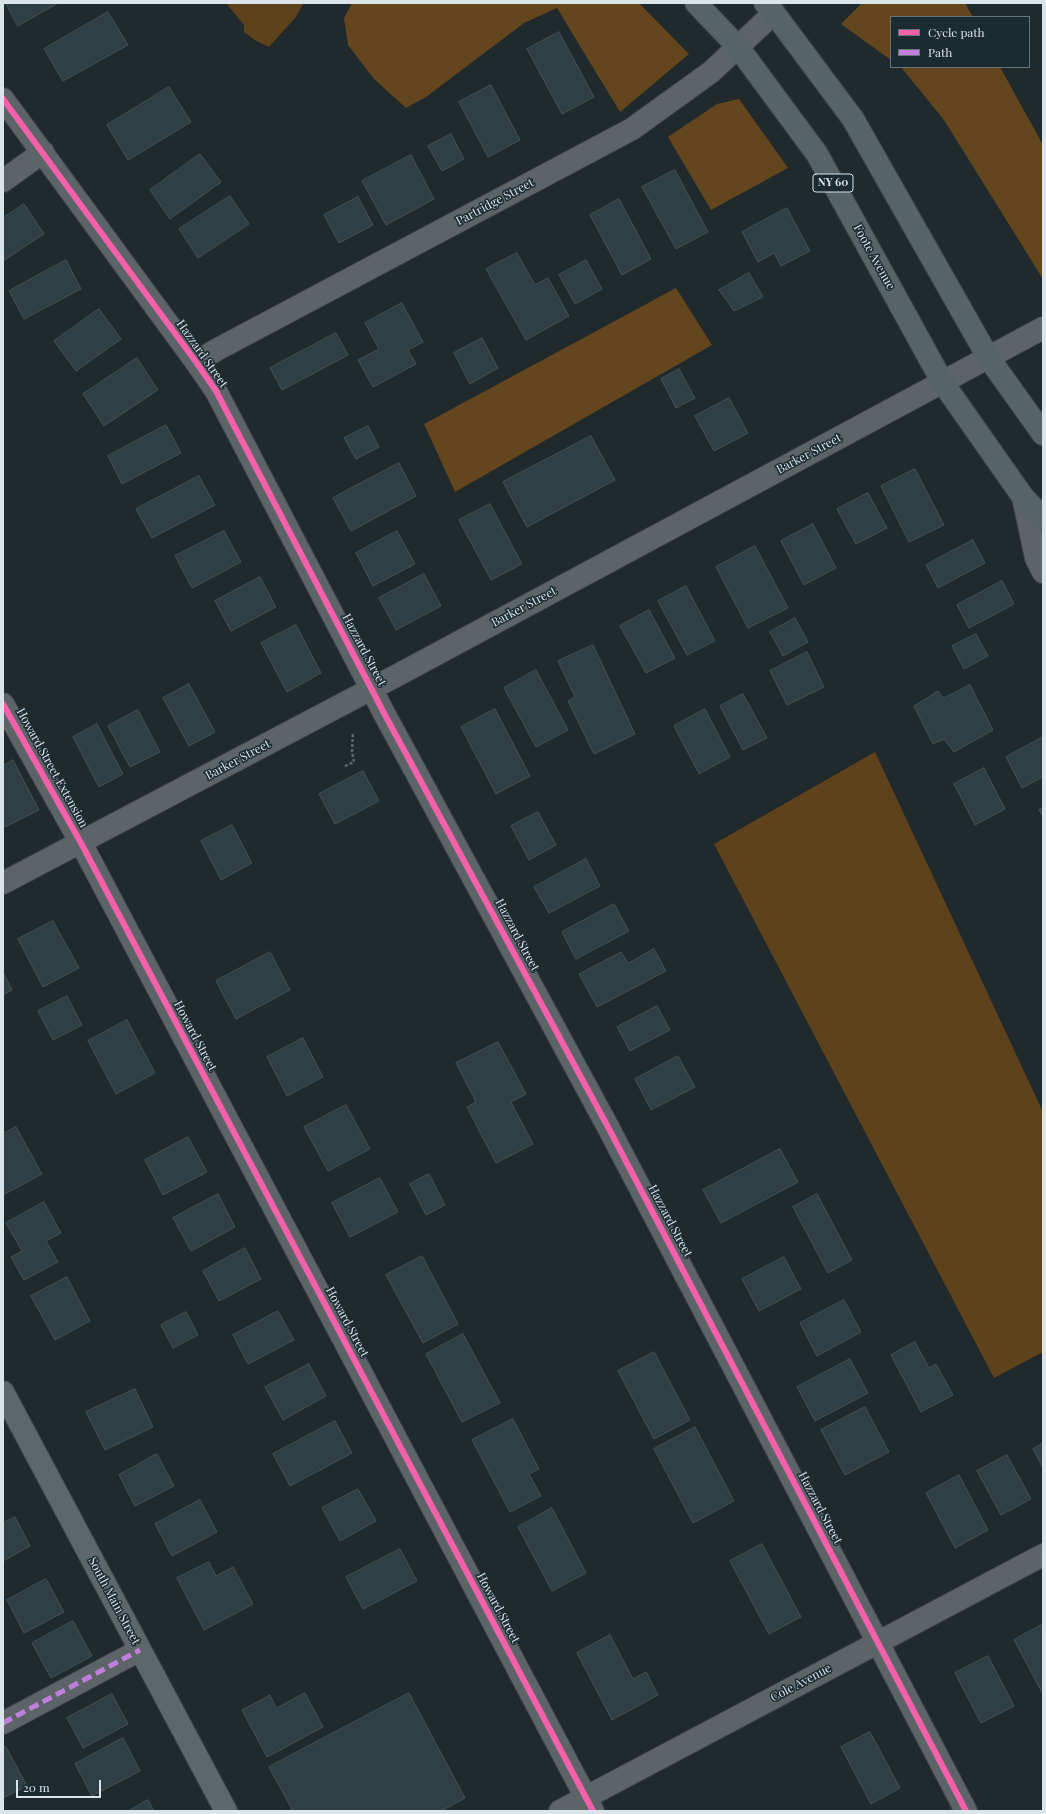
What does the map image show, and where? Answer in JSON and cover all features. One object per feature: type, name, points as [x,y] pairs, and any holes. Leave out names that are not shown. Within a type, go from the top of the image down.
[{"type":"highway","name":"Foote Avenue","points":[[696,3],[738,47],[817,154],[943,383],[1024,497],[1043,518]]},
{"type":"highway","points":[[769,8],[853,119],[988,357],[1043,434]]},
{"type":"street","name":"Partridge Street","points":[[196,362],[632,129],[711,72],[738,47],[769,8]]},
{"type":"street","name":"Hazzard Street","points":[[3,99],[216,391],[372,689],[608,1127],[966,1811]]},
{"type":"street","points":[[3,181],[43,152]]},
{"type":"street","name":"Barker Street","points":[[3,883],[372,689],[1043,328]]},
{"type":"street","points":[[1024,497],[1036,558],[1043,572]]},
{"type":"street","name":"Howard Street Extension","points":[[3,704],[81,843]]},
{"type":"street","name":"Howard Street","points":[[81,843],[590,1804]]},
{"type":"street","name":"South Main Street","points":[[3,1392],[226,1811]]},
{"type":"street","name":"Cole Avenue","points":[[560,1811],[590,1804],[877,1642],[1043,1555]]},
{"type":"street","points":[[3,1723],[140,1650]]},
{"type":"path","points":[[345,766],[354,762],[352,752],[353,732]]},
{"type":"shaded area","points":[[226,3],[304,3],[295,18],[269,47],[256,41],[244,32],[244,25]]},
{"type":"shaded area","points":[[352,3],[639,3],[689,54],[620,112],[557,8],[524,23],[426,97],[406,108],[374,79],[348,45],[344,18]]},
{"type":"shaded area","points":[[862,3],[965,3],[972,16],[890,16],[890,59],[841,24]]},
{"type":"shaded area","points":[[902,68],[1001,68],[1043,145],[1043,279],[944,120]]},
{"type":"shaded area","points":[[739,99],[788,168],[711,210],[668,137],[717,104]]},
{"type":"shaded area","points":[[676,288],[712,345],[455,492],[424,424]]},
{"type":"shaded area","points":[[875,752],[1043,1112],[1043,1352],[994,1378],[714,844]]},
{"type":"building","points":[[6,3],[58,3],[18,26]]},
{"type":"building","points":[[108,12],[128,45],[63,81],[44,49]]},
{"type":"building","points":[[559,32],[594,97],[562,114],[527,49]]},
{"type":"building","points":[[491,85],[520,140],[488,157],[459,102]]},
{"type":"building","points":[[169,87],[191,122],[128,160],[107,125]]},
{"type":"building","points":[[451,134],[464,159],[442,171],[428,146]]},
{"type":"building","points":[[200,154],[221,182],[170,219],[150,190]]},
{"type":"building","points":[[411,155],[434,199],[386,225],[362,181]]},
{"type":"building","points":[[675,170],[708,232],[676,249],[642,187]]},
{"type":"building","points":[[230,196],[249,224],[198,258],[179,229]]},
{"type":"building","points":[[358,197],[373,225],[339,243],[324,215]]},
{"type":"building","points":[[619,199],[651,259],[622,275],[590,215]]},
{"type":"building","points":[[24,204],[44,234],[3,261],[3,218]]},
{"type":"building","points":[[787,208],[810,251],[781,266],[774,253],[758,262],[742,232]]},
{"type":"building","points":[[517,253],[535,285],[548,278],[569,316],[526,340],[486,269]]},
{"type":"building","points":[[66,260],[81,289],[24,319],[9,291]]},
{"type":"building","points":[[586,260],[602,289],[575,304],[559,275]]},
{"type":"building","points":[[749,273],[763,297],[734,311],[719,290]]},
{"type":"building","points":[[402,303],[423,342],[408,350],[416,364],[373,387],[358,360],[379,349],[365,323]]},
{"type":"building","points":[[99,309],[121,339],[76,371],[54,341]]},
{"type":"building","points":[[336,333],[348,355],[282,390],[270,368]]},
{"type":"building","points":[[482,338],[498,368],[470,384],[454,353]]},
{"type":"building","points":[[137,358],[158,390],[104,426],[83,394]]},
{"type":"building","points":[[679,369],[695,398],[676,408],[661,379]]},
{"type":"building","points":[[729,398],[748,433],[714,451],[695,416]]},
{"type":"building","points":[[166,425],[181,453],[122,484],[108,456]]},
{"type":"building","points":[[368,426],[379,447],[356,459],[344,438]]},
{"type":"building","points":[[591,436],[615,480],[527,527],[503,482]]},
{"type":"building","points":[[399,463],[416,496],[351,531],[333,498]]},
{"type":"building","points":[[915,469],[944,525],[909,542],[881,486]]},
{"type":"building","points":[[199,476],[215,505],[152,538],[136,509]]},
{"type":"building","points":[[868,493],[887,528],[856,544],[837,509]]},
{"type":"building","points":[[490,504],[522,564],[491,580],[459,520]]},
{"type":"building","points":[[813,524],[836,568],[804,585],[781,541]]},
{"type":"building","points":[[224,531],[241,562],[192,588],[175,556]]},
{"type":"building","points":[[397,531],[415,564],[373,586],[356,553]]},
{"type":"building","points":[[973,540],[985,563],[938,588],[926,565]]},
{"type":"building","points":[[755,546],[788,608],[748,628],[716,567]]},
{"type":"building","points":[[424,574],[441,606],[396,630],[379,598]]},
{"type":"building","points":[[260,577],[276,607],[231,631],[215,601]]},
{"type":"building","points":[[1002,581],[1014,604],[969,628],[957,605]]},
{"type":"building","points":[[686,586],[715,641],[687,655],[658,601]]},
{"type":"building","points":[[649,610],[675,658],[646,673],[620,626]]},
{"type":"building","points":[[795,618],[808,642],[783,656],[770,632]]},
{"type":"building","points":[[296,625],[321,673],[287,692],[261,643]]},
{"type":"building","points":[[976,634],[988,656],[964,669],[952,646]]},
{"type":"building","points":[[593,645],[635,734],[594,754],[568,701],[575,697],[558,661]]},
{"type":"building","points":[[807,652],[824,687],[787,705],[770,671]]},
{"type":"building","points":[[536,670],[568,730],[536,747],[504,688]]},
{"type":"building","points":[[189,684],[215,732],[189,746],[163,698]]},
{"type":"building","points":[[970,685],[993,730],[954,752],[944,739],[933,744],[914,706],[938,691],[943,698]]},
{"type":"building","points":[[743,694],[767,738],[743,750],[720,706]]},
{"type":"building","points":[[495,709],[530,776],[496,794],[461,727]]},
{"type":"building","points":[[705,709],[730,757],[699,774],[674,726]]},
{"type":"building","points":[[138,710],[160,752],[130,767],[108,726]]},
{"type":"building","points":[[97,724],[123,774],[99,787],[73,737]]},
{"type":"building","points":[[1043,737],[1043,777],[1022,788],[1006,757]]},
{"type":"building","points":[[13,760],[39,810],[5,827],[3,823],[3,766]]},
{"type":"building","points":[[984,768],[1005,809],[975,825],[954,784]]},
{"type":"building","points":[[363,771],[379,801],[335,824],[319,794]]},
{"type":"building","points":[[1043,808],[1043,817],[1039,810]]},
{"type":"building","points":[[538,812],[556,845],[529,860],[511,826]]},
{"type":"building","points":[[232,825],[252,863],[221,880],[201,841]]},
{"type":"building","points":[[586,859],[600,886],[549,913],[534,887]]},
{"type":"building","points":[[614,904],[629,931],[576,959],[562,932]]},
{"type":"building","points":[[53,921],[79,968],[43,987],[18,939]]},
{"type":"building","points":[[654,949],[666,971],[597,1007],[579,974],[621,952],[628,963]]},
{"type":"building","points":[[270,952],[290,990],[236,1019],[216,981]]},
{"type":"building","points":[[3,972],[12,990],[3,995]]},
{"type":"building","points":[[67,996],[82,1025],[53,1040],[38,1011]]},
{"type":"building","points":[[657,1006],[670,1030],[630,1051],[617,1027]]},
{"type":"building","points":[[127,1020],[155,1073],[116,1094],[88,1041]]},
{"type":"building","points":[[303,1038],[323,1077],[287,1096],[267,1057]]},
{"type":"building","points":[[498,1042],[526,1094],[511,1102],[533,1144],[496,1163],[467,1107],[476,1102],[456,1063]]},
{"type":"building","points":[[678,1056],[695,1087],[651,1110],[635,1079]]},
{"type":"building","points":[[346,1105],[370,1149],[328,1171],[304,1127]]},
{"type":"building","points":[[16,1127],[42,1174],[3,1195],[3,1134]]},
{"type":"building","points":[[188,1137],[207,1172],[163,1195],[145,1160]]},
{"type":"building","points":[[780,1149],[798,1182],[721,1223],[703,1190]]},
{"type":"building","points":[[429,1174],[445,1205],[426,1215],[410,1184]]},
{"type":"building","points":[[380,1178],[398,1212],[350,1237],[332,1203]]},
{"type":"building","points":[[218,1194],[235,1227],[191,1251],[173,1218]]},
{"type":"building","points":[[817,1194],[852,1260],[828,1273],[793,1207]]},
{"type":"building","points":[[44,1202],[61,1233],[46,1241],[58,1262],[24,1280],[11,1257],[22,1251],[6,1223]]},
{"type":"building","points":[[245,1248],[261,1279],[219,1301],[203,1271]]},
{"type":"building","points":[[422,1256],[458,1324],[423,1343],[386,1275]]},
{"type":"building","points":[[784,1257],[801,1289],[759,1311],[742,1279]]},
{"type":"building","points":[[67,1277],[90,1321],[55,1340],[31,1296]]},
{"type":"building","points":[[844,1300],[861,1332],[817,1356],[800,1323]]},
{"type":"building","points":[[278,1311],[294,1340],[248,1364],[233,1335]]},
{"type":"building","points":[[186,1312],[198,1335],[173,1348],[161,1325]]},
{"type":"building","points":[[463,1334],[500,1403],[462,1422],[426,1354]]},
{"type":"building","points":[[915,1342],[929,1368],[936,1364],[953,1395],[921,1412],[891,1355]]},
{"type":"building","points":[[654,1352],[690,1420],[654,1439],[618,1371]]},
{"type":"building","points":[[850,1359],[868,1393],[815,1421],[797,1387]]},
{"type":"building","points":[[309,1364],[326,1396],[283,1420],[265,1387]]},
{"type":"building","points":[[135,1389],[153,1427],[105,1450],[86,1412]]},
{"type":"building","points":[[865,1407],[889,1452],[845,1475],[821,1430]]},
{"type":"building","points":[[513,1419],[539,1469],[529,1474],[541,1496],[510,1512],[472,1440]]},
{"type":"building","points":[[335,1421],[352,1453],[290,1486],[273,1454]]},
{"type":"building","points":[[695,1427],[734,1501],[693,1523],[654,1449]]},
{"type":"building","points":[[1043,1443],[1043,1468],[1033,1449]]},
{"type":"building","points":[[157,1454],[174,1486],[135,1506],[119,1475]]},
{"type":"building","points":[[1007,1455],[1031,1499],[1001,1515],[977,1471]]},
{"type":"building","points":[[959,1475],[988,1530],[955,1548],[926,1493]]},
{"type":"building","points":[[358,1489],[376,1521],[340,1541],[322,1508]]},
{"type":"building","points":[[200,1500],[217,1532],[172,1556],[155,1524]]},
{"type":"building","points":[[552,1508],[586,1573],[552,1591],[518,1527]]},
{"type":"building","points":[[15,1517],[30,1546],[3,1561],[3,1523]]},
{"type":"building","points":[[762,1544],[801,1617],[769,1634],[730,1561]]},
{"type":"building","points":[[400,1549],[417,1581],[363,1609],[346,1577]]},
{"type":"building","points":[[209,1562],[216,1576],[233,1567],[253,1604],[204,1630],[177,1578]]},
{"type":"building","points":[[46,1579],[64,1612],[24,1633],[7,1600]]},
{"type":"building","points":[[73,1621],[92,1656],[51,1678],[32,1643]]},
{"type":"building","points":[[1043,1624],[1043,1694],[1014,1640]]},
{"type":"building","points":[[610,1635],[633,1679],[646,1672],[658,1695],[612,1720],[577,1653]]},
{"type":"building","points":[[988,1656],[1014,1706],[981,1723],[955,1673]]},
{"type":"building","points":[[305,1693],[323,1727],[267,1757],[242,1710],[270,1695],[276,1708]]},
{"type":"building","points":[[409,1693],[465,1798],[441,1811],[293,1811],[269,1767]]},
{"type":"building","points":[[112,1694],[128,1724],[83,1748],[67,1718]]},
{"type":"building","points":[[870,1732],[900,1788],[871,1804],[841,1747]]},
{"type":"building","points":[[123,1738],[140,1771],[92,1796],[75,1764]]},
{"type":"building","points":[[6,1747],[27,1786],[3,1798],[3,1749]]},
{"type":"building","points":[[148,1800],[154,1811],[128,1811]]},
{"type":"marked path","points":[[3,1723],[140,1650]]},
{"type":"cycle path","points":[[3,99],[216,391],[385,715],[608,1127],[966,1811]]},
{"type":"cycle path","points":[[3,704],[81,843],[593,1811]]}]
